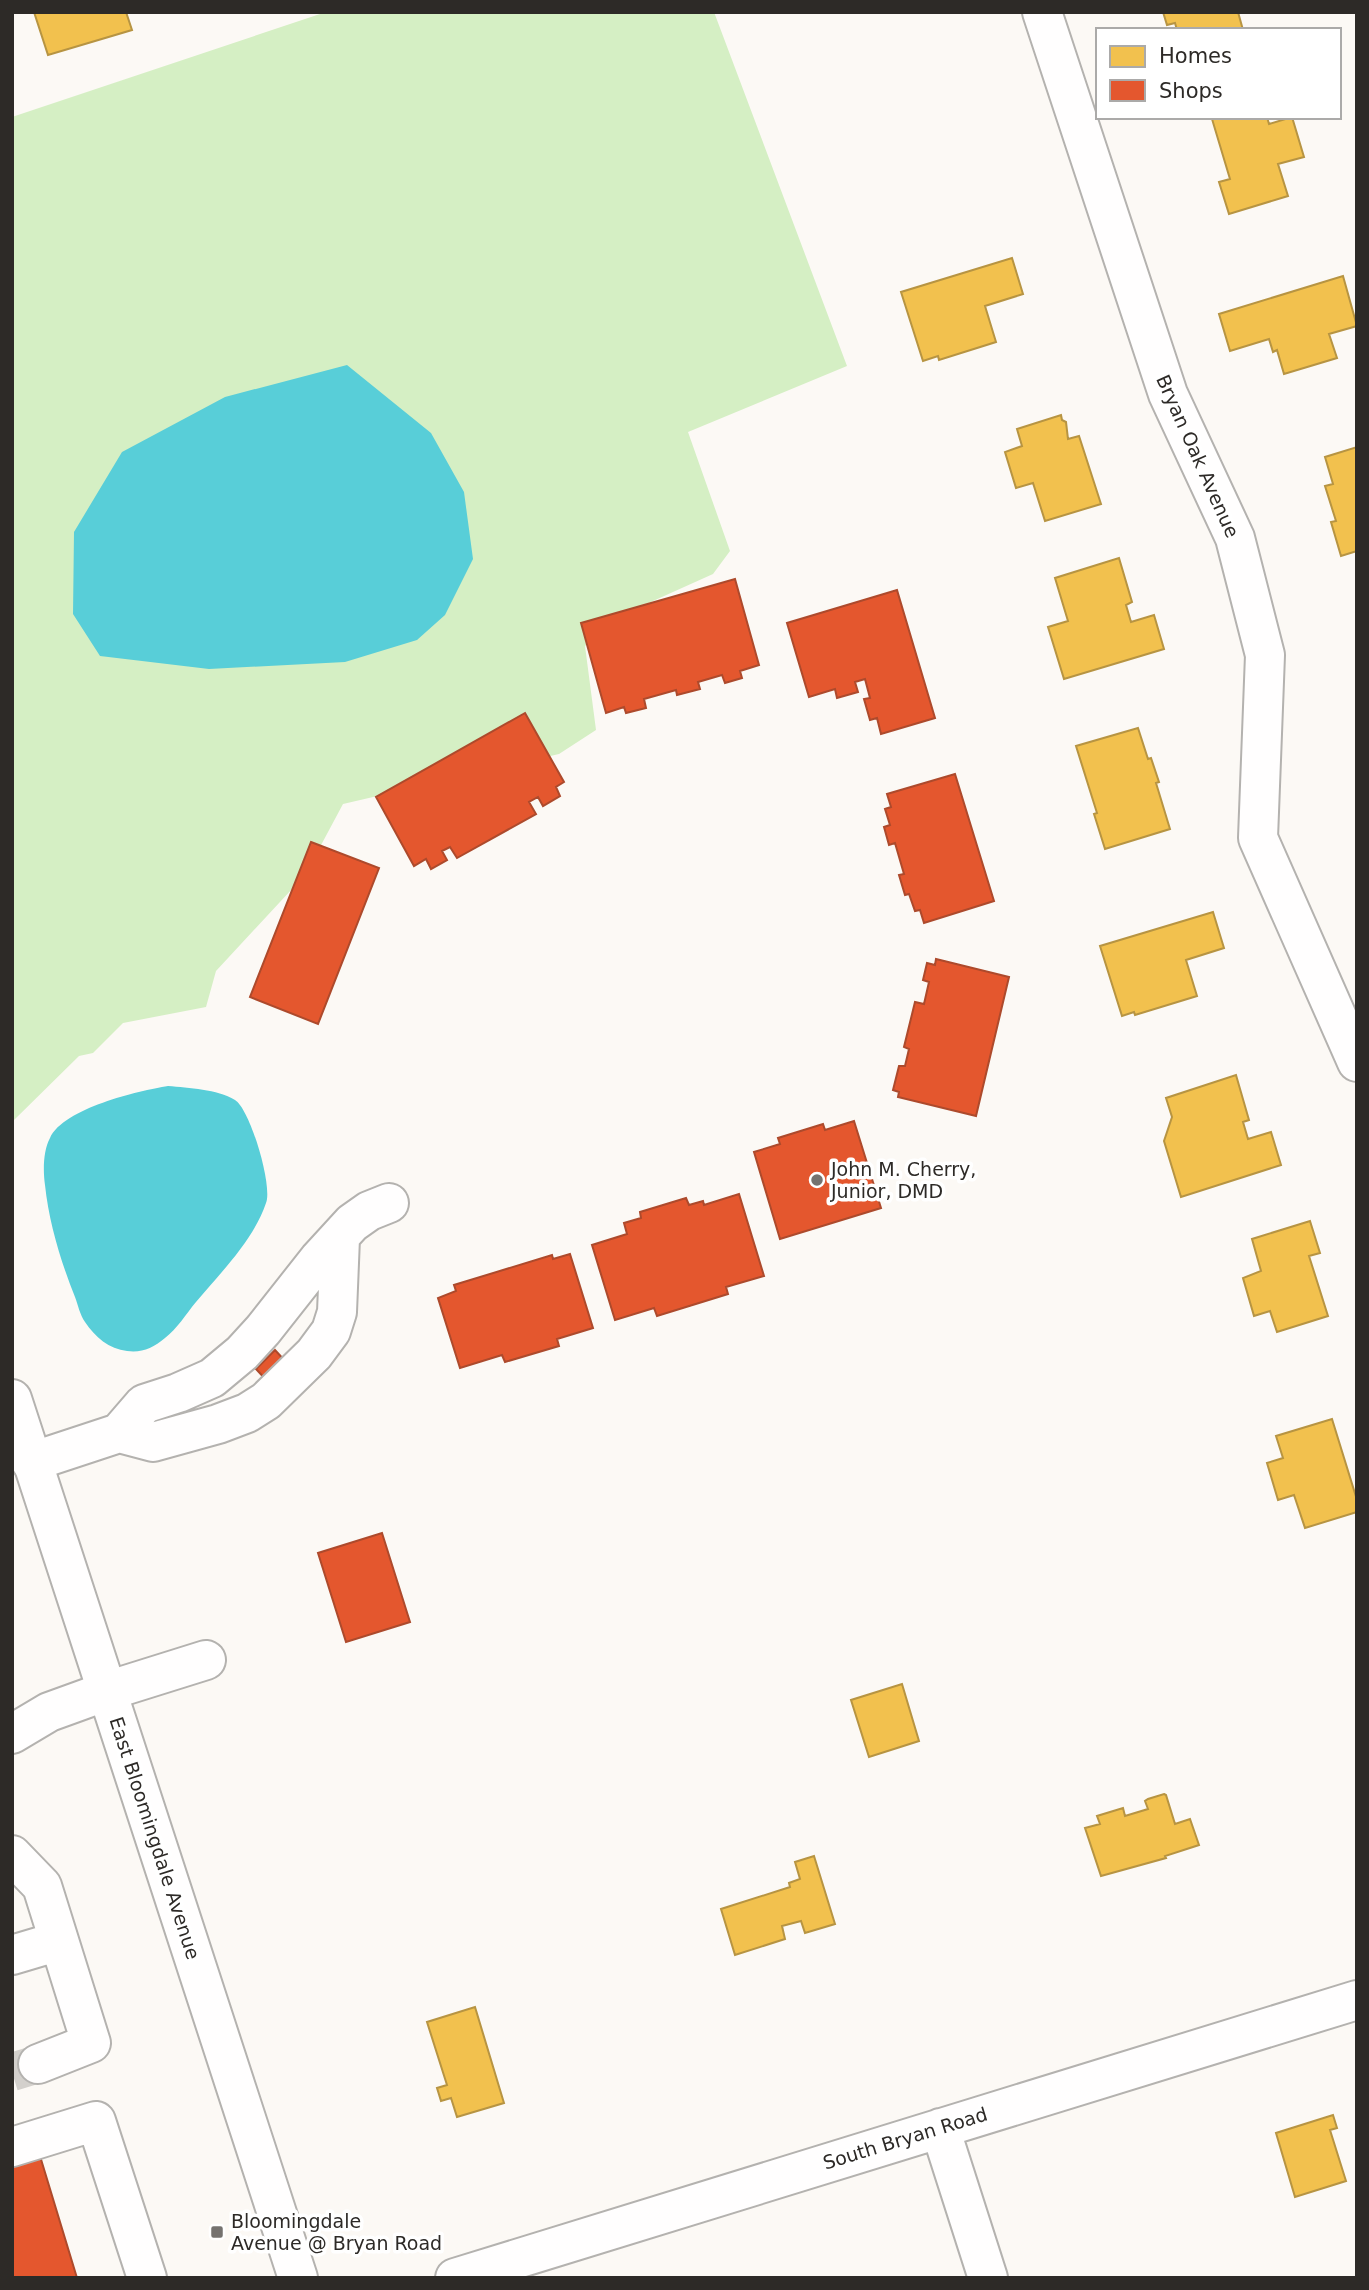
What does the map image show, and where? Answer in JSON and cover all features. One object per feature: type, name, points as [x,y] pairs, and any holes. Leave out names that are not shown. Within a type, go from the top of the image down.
[{"type":"street","name":"Bryan Oak Avenue","points":[[1042,12],[1168,394],[1235,538],[1265,655],[1258,838],[1357,1062]]},
{"type":"street","points":[[31,1462],[119,1433],[144,1404],[212,1378],[242,1353],[352,1223],[369,1211],[390,1203]]},
{"type":"street","points":[[119,1433],[153,1442],[218,1424],[247,1413],[266,1401],[314,1354],[331,1331],[337,1312],[340,1238]]},
{"type":"street","name":"East Bloomingdale Avenue","points":[[12,1399],[298,2278]]},
{"type":"street","points":[[12,1734],[49,1712],[206,1660]]},
{"type":"street","points":[[12,1855],[42,1886],[91,2043],[38,2064]]},
{"type":"street","points":[[12,1955],[59,1941]]},
{"type":"street","name":"South Bryan Road","points":[[455,2278],[1357,2000]]},
{"type":"street","points":[[12,2147],[96,2121],[147,2278]]},
{"type":"street","points":[[940,2127],[988,2278]]},
{"type":"green space","points":[[326,12],[714,12],[847,366],[688,432],[730,551],[713,574],[613,619],[585,646],[596,730],[559,754],[343,804],[305,875],[216,971],[206,1007],[123,1023],[93,1053],[79,1056],[12,1122],[12,117]]},
{"type":"water","points":[[347,365],[431,433],[464,492],[473,559],[445,615],[417,640],[345,662],[209,669],[100,656],[73,614],[74,532],[122,452],[225,397]]},
{"type":"water","points":[[168,1086],[220,1093],[241,1106],[259,1148],[266,1181],[266,1203],[245,1243],[174,1330],[152,1347],[127,1351],[114,1348],[98,1337],[80,1313],[53,1228],[44,1179],[45,1155],[50,1138],[58,1127],[70,1118],[103,1103]]},
{"type":"building: Homes","points":[[34,12],[126,12],[132,30],[48,55]]},
{"type":"building: Homes","points":[[1163,12],[1238,12],[1242,28],[1176,28],[1175,23],[1167,25]]},
{"type":"building: Homes","points":[[1212,119],[1268,119],[1269,124],[1293,119],[1304,157],[1278,164],[1288,196],[1229,214],[1219,182],[1230,179]]},
{"type":"building: Homes","points":[[1012,258],[1023,294],[985,306],[996,342],[939,360],[938,356],[923,361],[901,292]]},
{"type":"building: Homes","points":[[1343,276],[1357,326],[1329,334],[1337,358],[1284,374],[1277,350],[1273,352],[1269,339],[1230,351],[1219,314]]},
{"type":"building: Homes","points":[[1061,415],[1066,422],[1068,439],[1079,436],[1101,504],[1045,521],[1033,483],[1016,488],[1005,452],[1022,446],[1017,429]]},
{"type":"building: Homes","points":[[1357,447],[1357,551],[1341,556],[1331,522],[1336,521],[1325,486],[1333,484],[1325,457]]},
{"type":"building: Homes","points":[[1119,558],[1132,602],[1126,605],[1131,622],[1154,615],[1164,649],[1064,679],[1048,627],[1068,621],[1055,578]]},
{"type":"building: Homes","points":[[1138,728],[1159,782],[1156,783],[1170,829],[1105,849],[1076,746]]},
{"type":"building: Homes","points":[[1213,912],[1224,948],[1186,960],[1197,996],[1135,1015],[1134,1012],[1122,1016],[1100,946]]},
{"type":"building: Homes","points":[[1236,1075],[1249,1120],[1243,1122],[1248,1139],[1271,1132],[1281,1165],[1181,1197],[1164,1141],[1172,1117],[1166,1098]]},
{"type":"building: Homes","points":[[1310,1221],[1320,1253],[1309,1256],[1328,1316],[1277,1332],[1270,1311],[1254,1316],[1243,1278],[1261,1271],[1252,1239]]},
{"type":"building: Homes","points":[[1332,1419],[1357,1500],[1357,1512],[1305,1528],[1294,1495],[1278,1500],[1267,1463],[1283,1458],[1276,1436]]},
{"type":"building: Homes","points":[[902,1684],[919,1741],[869,1757],[851,1700]]},
{"type":"building: Homes","points":[[1164,1794],[1175,1824],[1190,1819],[1199,1845],[1165,1856],[1166,1858],[1101,1876],[1085,1828],[1100,1824],[1097,1816],[1123,1808],[1125,1816],[1148,1809],[1145,1801]]},
{"type":"building: Homes","points":[[814,1856],[835,1924],[805,1933],[801,1921],[782,1926],[785,1939],[735,1955],[721,1909],[790,1887],[789,1883],[800,1879],[795,1862]]},
{"type":"building: Homes","points":[[475,2007],[504,2103],[457,2117],[451,2098],[441,2101],[437,2088],[447,2085],[427,2022]]},
{"type":"building: Homes","points":[[1333,2115],[1337,2128],[1330,2130],[1346,2181],[1295,2197],[1276,2133]]},
{"type":"building: Shops","points":[[735,579],[759,665],[740,671],[742,678],[725,683],[722,675],[698,682],[700,689],[677,695],[676,690],[644,699],[646,708],[626,713],[624,707],[606,713],[581,623]]},
{"type":"building: Shops","points":[[897,590],[935,718],[881,734],[877,718],[870,720],[864,699],[870,698],[865,679],[855,682],[858,692],[837,698],[835,689],[809,697],[787,623]]},
{"type":"building: Shops","points":[[525,713],[564,782],[556,787],[560,796],[543,806],[538,797],[529,802],[536,814],[457,858],[450,847],[442,851],[447,860],[431,869],[426,859],[414,866],[376,797]]},
{"type":"building: Shops","points":[[955,774],[994,901],[924,923],[920,910],[915,911],[909,894],[905,895],[899,875],[904,874],[895,843],[889,845],[884,827],[890,825],[885,809],[891,807],[887,794]]},
{"type":"building: Shops","points":[[311,842],[379,868],[318,1024],[250,997]]},
{"type":"building: Shops","points":[[936,959],[1009,977],[976,1116],[898,1097],[899,1092],[893,1090],[899,1066],[905,1066],[909,1049],[904,1047],[915,1002],[924,1004],[929,982],[923,980],[927,963],[935,965]]},
{"type":"building: Shops","name":"John M. Cherry, Junior, DMD","points":[[854,1121],[881,1208],[780,1239],[754,1152],[780,1144],[778,1138],[823,1124],[825,1130]]},
{"type":"building: Shops","points":[[739,1194],[764,1276],[726,1287],[728,1294],[657,1316],[654,1308],[615,1320],[592,1245],[627,1234],[624,1223],[641,1218],[640,1212],[686,1198],[689,1205],[703,1201],[704,1205]]},
{"type":"building: Shops","points":[[570,1254],[593,1328],[557,1339],[559,1346],[505,1362],[502,1355],[460,1368],[438,1298],[456,1291],[454,1285],[552,1255],[553,1259]]},
{"type":"building: Shops","points":[[275,1350],[287,1363],[268,1382],[256,1369]]},
{"type":"building: Shops","points":[[382,1533],[410,1622],[346,1642],[318,1553]]},
{"type":"building: Shops","points":[[40,2156],[77,2278],[12,2278],[12,2164]]},
{"type":"tunnel","points":[[12,2072],[38,2064]]},
{"type":"place","name":"John M. Cherry, Junior, DMD","points":[[817,1180]]},
{"type":"place","name":"Bloomingdale Avenue @ Bryan Road","points":[[217,2232]]}]
